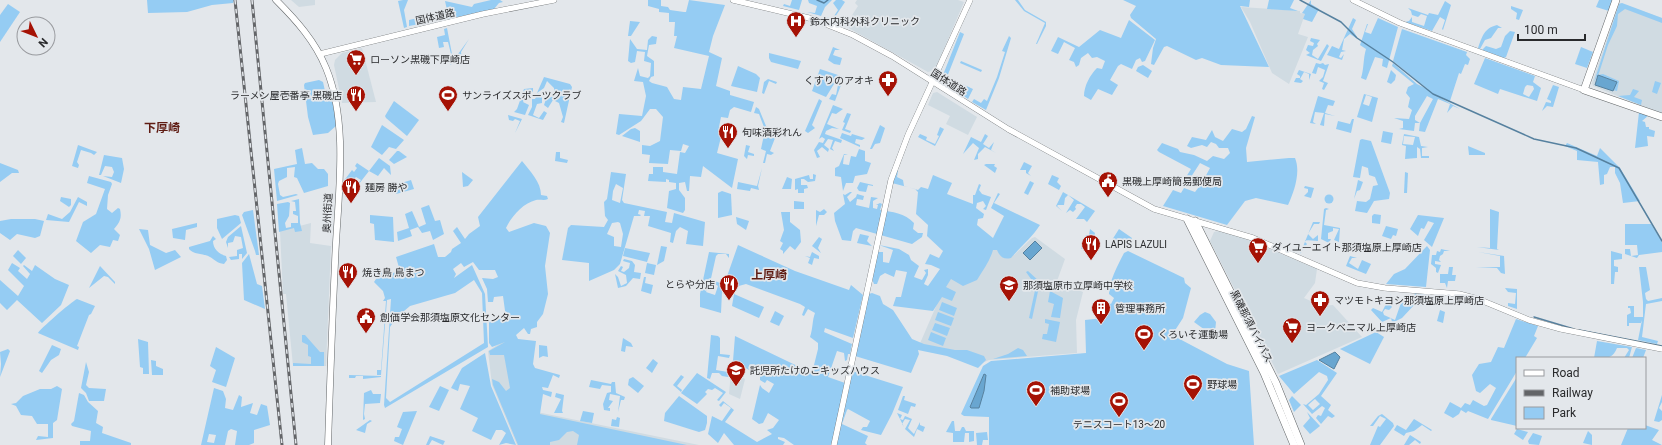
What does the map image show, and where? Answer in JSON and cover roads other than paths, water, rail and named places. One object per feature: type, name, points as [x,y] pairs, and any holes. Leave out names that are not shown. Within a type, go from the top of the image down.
[{"type":"main road","name":"奥州街道","points":[[276,0],[307,34],[320,54],[335,95],[339,144],[328,445]]},
{"type":"main road","points":[[1616,0],[1584,90],[1662,117]]},
{"type":"main road","name":"黒磯那須バイパス","points":[[1187,219],[1264,373],[1294,445]]},
{"type":"main road","name":"黒磯那須バイパス","points":[[1195,221],[1276,383],[1301,445]]},
{"type":"street","name":"国体道路","points":[[320,54],[476,16],[554,0]]},
{"type":"street","name":"国体道路","points":[[733,0],[768,7],[813,19],[853,35],[892,56],[1008,129],[1145,206],[1253,238],[1358,283],[1385,288],[1440,291],[1466,295],[1490,303],[1529,320],[1561,329],[1662,349]]},
{"type":"street","points":[[765,0],[768,7]]},
{"type":"street","points":[[834,445],[885,200],[902,147],[970,0]]},
{"type":"street","points":[[1354,0],[1400,23],[1584,90]]},
{"type":"waterway","points":[[817,0],[824,3],[828,0]]},
{"type":"waterway","points":[[1300,0],[1341,22],[1357,38],[1393,62],[1433,94],[1534,139],[1576,148],[1619,168],[1662,241]]},
{"type":"waterway","points":[[1534,317],[1574,329]]},
{"type":"waterway","points":[[1579,330],[1662,346]]},
{"type":"railway","points":[[235,0],[282,445]]},
{"type":"railway","points":[[252,0],[296,445]]},
{"type":"place","name":"鈴木内科外科クリニック","points":[[796,38]]},
{"type":"place","name":"ローソン黒磯下厚崎店","points":[[356,76]]},
{"type":"place","name":"くすりのアオキ","points":[[888,97]]},
{"type":"place","name":"ラーメン屋壱番亭 黒磯店","points":[[356,112]]},
{"type":"place","name":"サンライズスポーツクラブ","points":[[448,112]]},
{"type":"place","name":"旬味酒彩れん","points":[[728,149]]},
{"type":"place","name":"黒磯上厚崎簡易郵便局","points":[[1108,198]]},
{"type":"place","name":"麺房 勝や","points":[[351,204]]},
{"type":"place","name":"LAPIS LAZULI","points":[[1091,261]]},
{"type":"place","name":"ダイユーエイト那須塩原上厚崎店","points":[[1258,264]]},
{"type":"place","name":"焼き鳥 鳥まつ","points":[[348,289]]},
{"type":"place","name":"とらや分店","points":[[729,301]]},
{"type":"place","name":"那須塩原市立厚崎中学校","points":[[1009,302]]},
{"type":"place","name":"マツモトキヨシ那須塩原上厚崎店","points":[[1320,317]]},
{"type":"place","name":"管理事務所","points":[[1101,325]]},
{"type":"place","name":"創価学会那須塩原文化センター","points":[[366,334]]},
{"type":"place","name":"ヨークベニマル上厚崎店","points":[[1292,344]]},
{"type":"place","name":"くろいそ運動場","points":[[1144,351]]},
{"type":"place","name":"託児所たけのこキッズハウス","points":[[736,387]]},
{"type":"place","name":"野球場","points":[[1193,401]]},
{"type":"place","name":"補助球場","points":[[1036,407]]},
{"type":"place","name":"テニスコート13～20","points":[[1119,418]]},
{"type":"district","name":"下厚崎","points":[[162,128]]},
{"type":"district","name":"上厚崎","points":[[769,275]]}]
